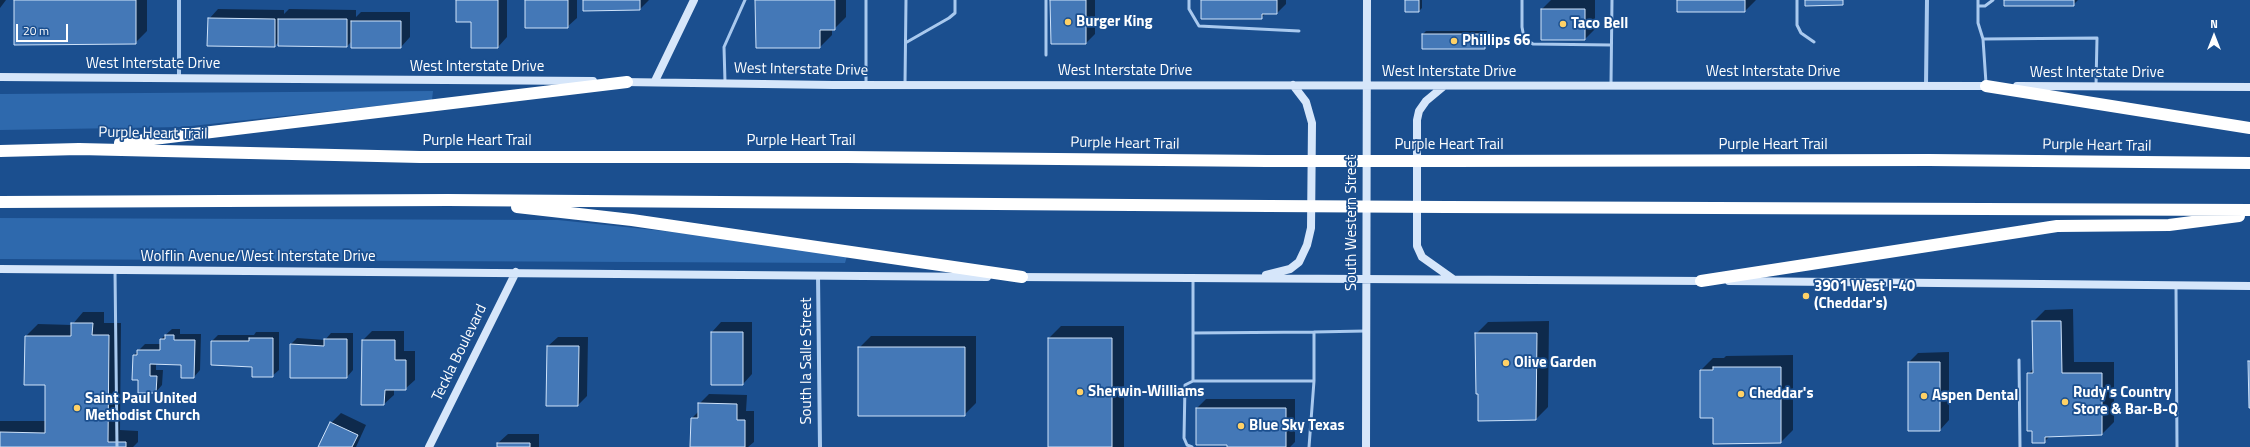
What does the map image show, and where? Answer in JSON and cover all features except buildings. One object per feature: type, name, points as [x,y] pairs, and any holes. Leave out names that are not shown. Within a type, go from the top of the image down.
[{"type":"highway","points":[[79,148],[627,82]]},
{"type":"highway","points":[[1986,86],[2250,128]]},
{"type":"highway","name":"Purple Heart Trail","points":[[0,151],[79,148],[420,157],[1267,161],[1937,160],[2250,163]]},
{"type":"highway","points":[[0,202],[448,200],[1447,207],[2250,210]]},
{"type":"highway","points":[[448,200],[632,220],[1022,277]]},
{"type":"highway","points":[[1701,281],[2056,226],[2169,226],[2250,215]]},
{"type":"main road","points":[[655,81],[694,0]]},
{"type":"main road","name":"South Western Street","points":[[1366,447],[1365,279],[1367,0]]},
{"type":"main road","name":"West Interstate Drive","points":[[0,77],[655,81],[866,85],[2250,87]]},
{"type":"main road","points":[[1254,278],[1290,269],[1302,256],[1307,245],[1311,228],[1312,124],[1306,102],[1292,85]]},
{"type":"main road","points":[[1445,86],[1426,101],[1419,111],[1417,120],[1417,246],[1422,257],[1453,279]]},
{"type":"main road","name":"Wolflin Avenue/West Interstate Drive","points":[[0,269],[516,272]]},
{"type":"main road","points":[[516,272],[2250,286]]},
{"type":"main road","name":"Teckla Boulevard","points":[[429,447],[516,272]]},
{"type":"street","points":[[179,0],[179,78]]},
{"type":"street","points":[[1926,87],[1927,0]]},
{"type":"street","name":"South la Salle Street","points":[[818,275],[820,447]]},
{"type":"lane","points":[[725,82],[724,46],[745,0]]},
{"type":"lane","points":[[866,0],[866,85]]},
{"type":"lane","points":[[905,85],[907,42],[906,0]]},
{"type":"lane","points":[[907,42],[949,18],[955,12],[955,0]]},
{"type":"lane","points":[[1046,0],[1046,55]]},
{"type":"lane","points":[[1189,0],[1189,9],[1199,26],[1299,31]]},
{"type":"lane","points":[[1522,0],[1522,27],[1524,38],[1533,44],[1611,45]]},
{"type":"lane","points":[[1611,86],[1612,0]]},
{"type":"lane","points":[[1797,0],[1797,25],[1802,33],[1814,42]]},
{"type":"lane","points":[[1978,0],[1978,24],[1983,39],[1986,86]]},
{"type":"lane","points":[[1978,6],[1985,6],[1993,0]]},
{"type":"lane","points":[[1983,39],[2096,38],[2096,87]]},
{"type":"lane","points":[[115,270],[117,447]]},
{"type":"lane","points":[[1193,278],[1193,381]]},
{"type":"lane","points":[[2176,285],[2177,447]]},
{"type":"lane","points":[[1193,333],[1366,331]]},
{"type":"lane","points":[[1309,447],[1314,381],[1314,332]]},
{"type":"lane","points":[[2019,360],[2020,447]]},
{"type":"lane","points":[[1192,447],[1187,445],[1184,438],[1185,385],[1193,381],[1314,381]]},
{"type":"shaded area","points":[[433,91],[432,100],[182,127],[0,130],[0,94]]},
{"type":"shaded area","points":[[0,218],[558,220],[702,235],[847,256],[845,263],[0,259]]},
{"type":"place","name":"Burger King","points":[[1068,22]]},
{"type":"place","name":"Taco Bell","points":[[1563,24]]},
{"type":"place","name":"Phillips 66","points":[[1454,41]]},
{"type":"place","name":"3901 West I-40 (Cheddar's)","points":[[1806,296]]},
{"type":"place","name":"Olive Garden","points":[[1506,363]]},
{"type":"place","name":"Sherwin-Williams","points":[[1080,392]]},
{"type":"place","name":"Cheddar's","points":[[1741,394]]},
{"type":"place","name":"Aspen Dental","points":[[1924,396]]},
{"type":"place","name":"Rudy's Country Store & Bar-B-Q","points":[[2065,402]]},
{"type":"place","name":"Saint Paul United Methodist Church","points":[[77,408]]},
{"type":"place","name":"Blue Sky Texas","points":[[1241,426]]}]
